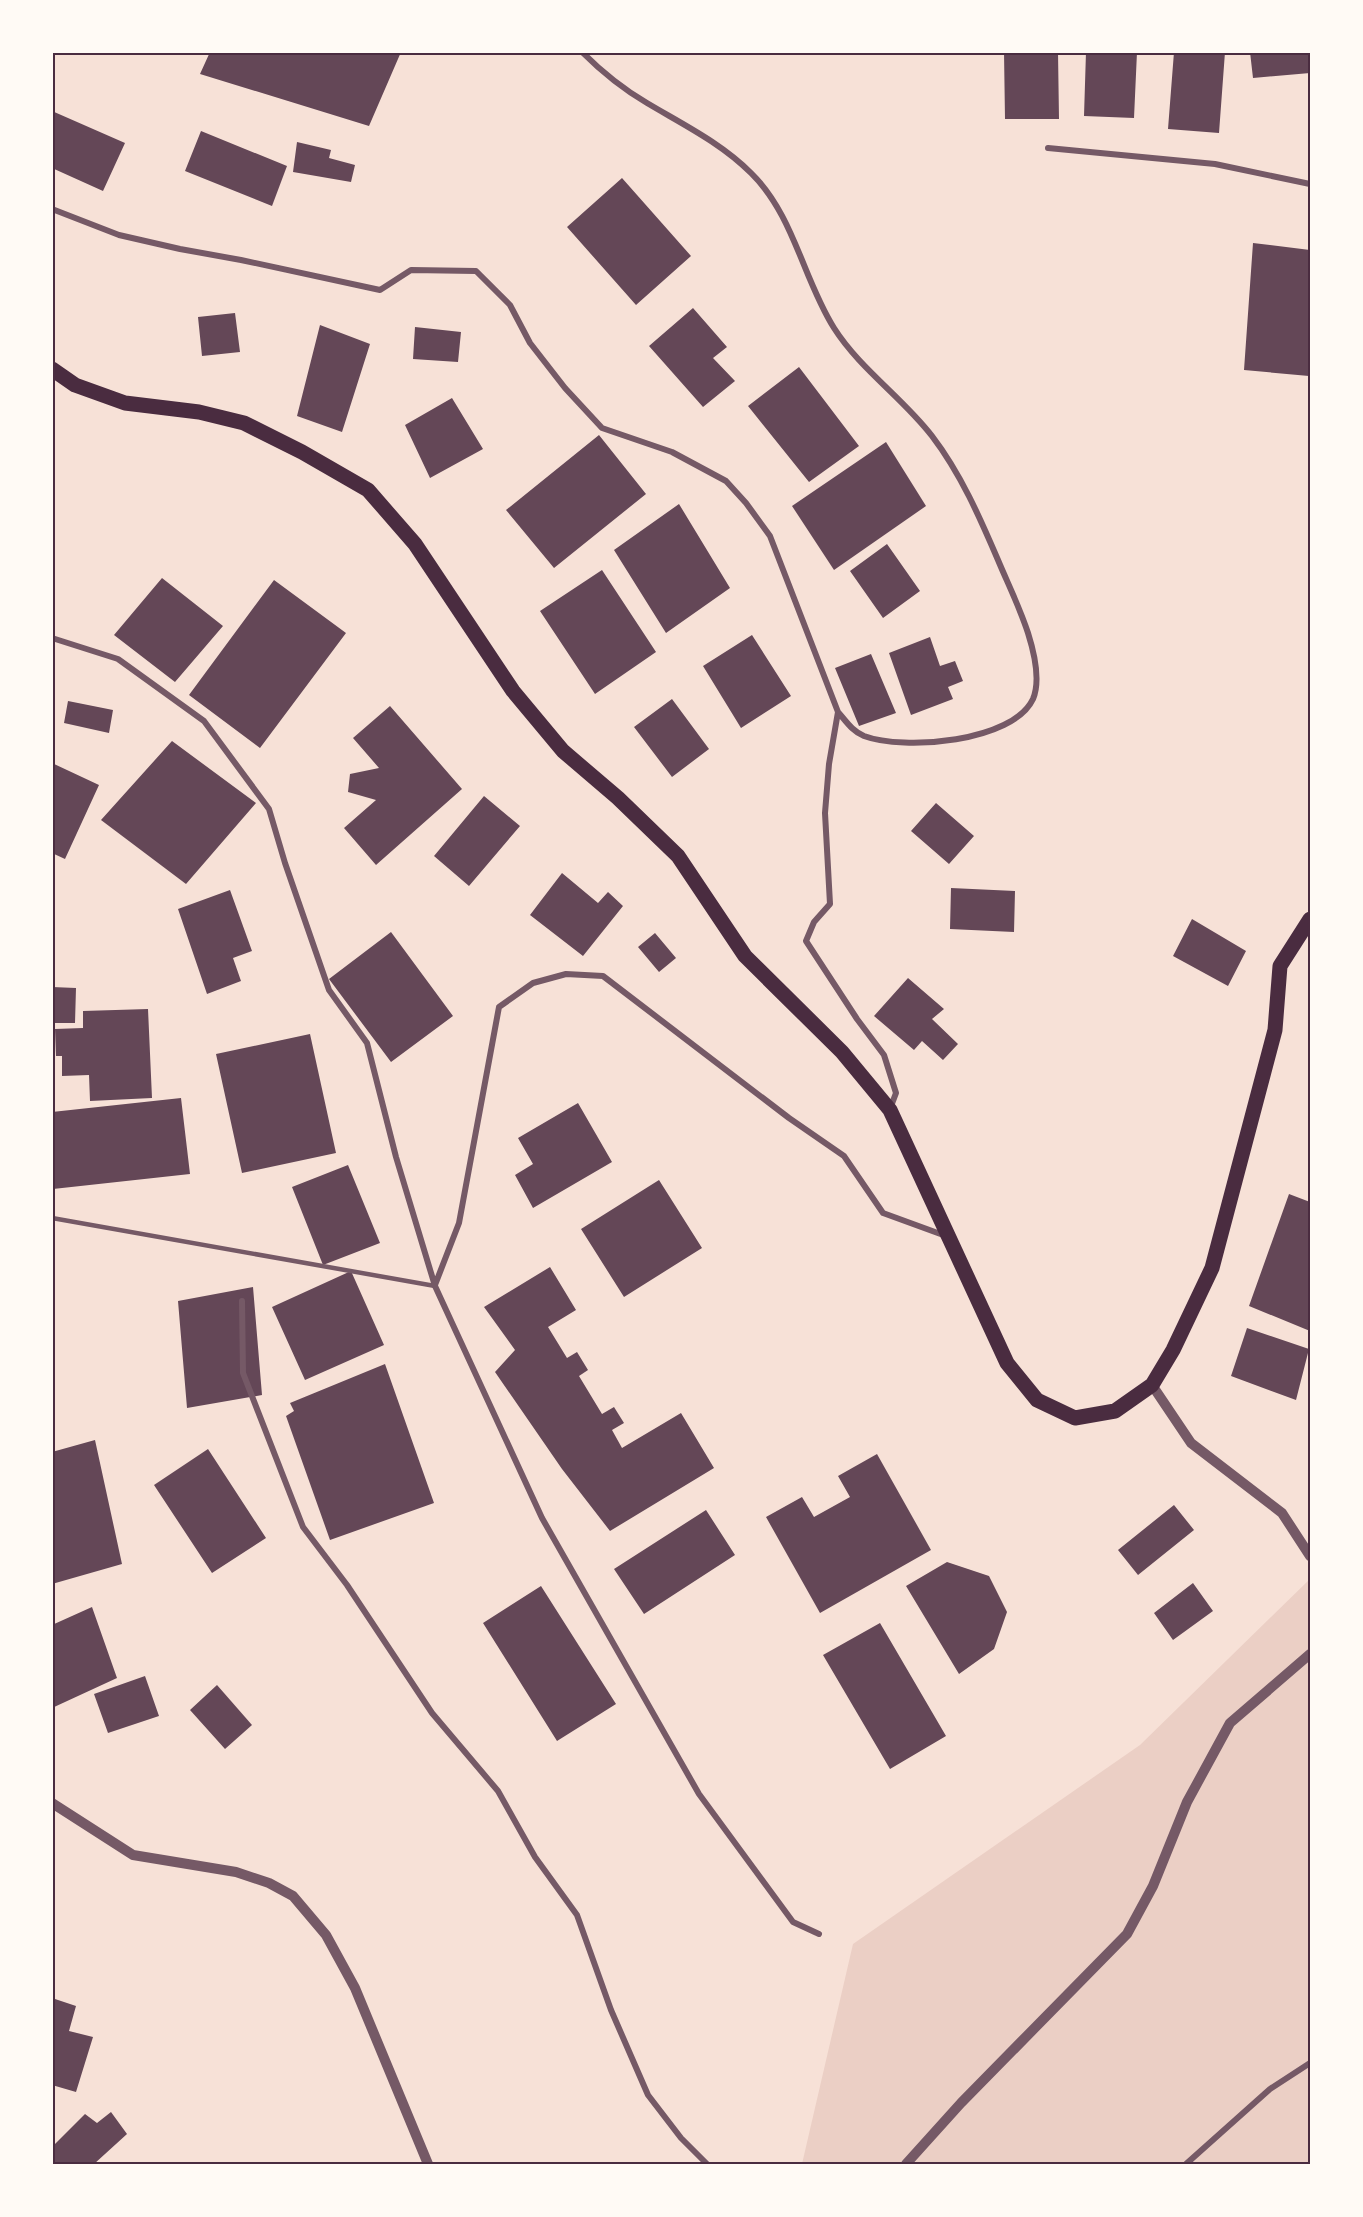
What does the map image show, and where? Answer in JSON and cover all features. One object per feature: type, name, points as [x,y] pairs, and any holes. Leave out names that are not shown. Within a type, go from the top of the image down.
[{"type":"main road","points":[[52,369],[75,385],[125,403],[199,411],[244,423],[302,452],[368,490],[415,544],[513,691],[556,742],[678,856],[745,956],[842,1052],[890,1110],[1007,1363],[1037,1400],[1075,1418],[1115,1411],[1152,1385],[1173,1350],[1212,1268],[1275,1030],[1280,966],[1311,919]]},
{"type":"street","points":[[52,208],[119,235],[380,290],[411,270],[476,271],[510,305],[537,352],[565,388],[602,428],[672,452],[701,467],[726,481],[746,503],[770,536],[838,712],[852,729],[865,736],[914,743],[939,742],[993,731],[1022,715],[1033,698],[1037,676],[1028,634],[975,507],[944,454],[932,436],[895,394],[859,359],[834,328],[782,214],[754,175],[729,152],[610,78],[582,52]]},
{"type":"street","points":[[1048,148],[1215,164],[1311,183]]},
{"type":"street","points":[[52,638],[118,659],[204,720],[269,808],[329,990],[367,1043],[396,1157],[435,1286],[542,1518],[699,1794],[793,1922],[819,1934]]},
{"type":"street","points":[[838,712],[829,764],[825,813],[830,904],[814,922],[806,941],[857,1019],[884,1055],[896,1093],[890,1110]]},
{"type":"street","points":[[435,1286],[459,1223],[499,1007],[532,982],[566,974],[603,976],[789,1118],[844,1156],[883,1213],[949,1237]]},
{"type":"street","points":[[243,1301],[243,1373],[303,1527],[347,1585],[432,1713],[498,1791],[535,1857],[578,1915],[611,2010],[648,2094],[681,2138],[707,2164]]},
{"type":"street","points":[[1152,1385],[1191,1443],[1282,1513],[1311,1556]]},
{"type":"street","points":[[906,2164],[961,2103],[1127,1934],[1153,1886],[1187,1802],[1230,1723],[1311,1654]]},
{"type":"street","points":[[52,1803],[133,1855],[236,1872],[269,1883],[293,1896],[326,1935],[356,1988],[428,2164]]},
{"type":"street","points":[[1186,2164],[1270,2089],[1311,2063]]},
{"type":"lane","points":[[52,1218],[435,1286]]},
{"type":"shaded area","points":[[1310,1579],[1310,2164],[802,2164],[853,1944],[1140,1745]]},
{"type":"building","points":[[210,52],[401,52],[369,126],[200,74]]},
{"type":"building","points":[[1004,52],[1058,52],[1059,119],[1005,119]]},
{"type":"building","points":[[1086,52],[1137,52],[1134,118],[1084,116]]},
{"type":"building","points":[[1174,52],[1225,52],[1219,133],[1168,129]]},
{"type":"building","points":[[1250,52],[1310,52],[1310,73],[1253,78]]},
{"type":"building","points":[[52,111],[125,143],[103,191],[52,168]]},
{"type":"building","points":[[201,131],[287,166],[272,206],[185,171]]},
{"type":"building","points":[[297,142],[331,150],[329,158],[355,165],[351,182],[293,172]]},
{"type":"building","points":[[622,178],[691,256],[636,305],[567,227]]},
{"type":"building","points":[[1253,243],[1310,250],[1309,376],[1244,370]]},
{"type":"building","points":[[693,308],[727,347],[713,358],[735,381],[703,407],[649,346]]},
{"type":"building","points":[[235,313],[240,352],[202,356],[198,317]]},
{"type":"building","points":[[320,325],[370,344],[342,432],[297,416]]},
{"type":"building","points":[[415,327],[461,332],[458,362],[413,359]]},
{"type":"building","points":[[799,367],[859,446],[809,482],[748,406]]},
{"type":"building","points":[[452,398],[483,449],[430,478],[405,425]]},
{"type":"building","points":[[599,435],[646,494],[554,568],[506,510]]},
{"type":"building","points":[[886,442],[926,506],[834,570],[792,506]]},
{"type":"building","points":[[679,504],[730,588],[666,633],[614,550]]},
{"type":"building","points":[[887,544],[920,591],[883,618],[850,571]]},
{"type":"building","points":[[602,570],[656,652],[595,694],[540,611]]},
{"type":"building","points":[[162,578],[223,626],[175,682],[114,635]]},
{"type":"building","points":[[274,580],[346,633],[260,748],[189,695]]},
{"type":"building","points":[[752,635],[791,696],[741,728],[703,666]]},
{"type":"building","points":[[930,637],[940,666],[955,661],[963,681],[948,687],[953,699],[911,715],[889,653]]},
{"type":"building","points":[[871,654],[896,713],[859,726],[835,668]]},
{"type":"building","points":[[672,699],[709,749],[672,777],[634,727]]},
{"type":"building","points":[[68,701],[113,710],[109,733],[64,723]]},
{"type":"building","points":[[390,706],[462,789],[376,865],[344,828],[376,800],[348,792],[350,774],[379,768],[353,738]]},
{"type":"building","points":[[172,741],[256,803],[186,884],[101,820]]},
{"type":"building","points":[[52,763],[99,785],[65,859],[52,853]]},
{"type":"building","points":[[484,796],[520,826],[469,886],[434,856]]},
{"type":"building","points":[[936,803],[974,836],[949,864],[911,831]]},
{"type":"building","points":[[562,873],[598,903],[608,892],[623,906],[583,956],[530,915]]},
{"type":"building","points":[[951,888],[1015,891],[1014,932],[950,929]]},
{"type":"building","points":[[230,890],[252,951],[233,958],[241,981],[207,994],[178,909]]},
{"type":"building","points":[[1192,919],[1246,951],[1228,986],[1173,956]]},
{"type":"building","points":[[391,932],[453,1016],[391,1062],[329,979]]},
{"type":"building","points":[[655,933],[676,958],[659,972],[638,947]]},
{"type":"building","points":[[908,978],[944,1009],[932,1019],[958,1044],[943,1060],[922,1041],[914,1050],[874,1016]]},
{"type":"building","points":[[52,987],[76,988],[75,1023],[52,1023]]},
{"type":"building","points":[[148,1009],[152,1098],[90,1101],[89,1075],[62,1076],[62,1056],[56,1056],[55,1029],[83,1028],[83,1011]]},
{"type":"building","points":[[310,1034],[336,1153],[242,1173],[216,1054]]},
{"type":"building","points":[[181,1098],[190,1174],[53,1189],[52,1112]]},
{"type":"building","points":[[578,1103],[612,1162],[533,1208],[515,1175],[533,1164],[518,1138]]},
{"type":"building","points":[[348,1165],[380,1243],[323,1265],[292,1187]]},
{"type":"building","points":[[659,1180],[702,1248],[624,1297],[581,1229]]},
{"type":"building","points":[[1289,1194],[1310,1202],[1310,1331],[1249,1306]]},
{"type":"building","points":[[550,1267],[576,1310],[548,1327],[567,1358],[577,1352],[588,1370],[579,1376],[602,1414],[614,1407],[624,1423],[612,1430],[622,1448],[681,1413],[714,1468],[610,1531],[562,1469],[495,1372],[515,1350],[484,1307]]},
{"type":"building","points":[[351,1271],[384,1345],[305,1380],[272,1307]]},
{"type":"building","points":[[253,1287],[262,1395],[187,1408],[178,1301]]},
{"type":"building","points":[[1247,1328],[1309,1349],[1296,1400],[1231,1376]]},
{"type":"building","points":[[385,1364],[434,1503],[330,1540],[286,1416],[294,1411],[290,1403]]},
{"type":"building","points":[[95,1440],[122,1564],[52,1584],[52,1452]]},
{"type":"building","points":[[208,1449],[266,1538],[212,1573],[154,1485]]},
{"type":"building","points":[[877,1454],[931,1550],[820,1613],[766,1517],[802,1497],[814,1517],[850,1497],[838,1476]]},
{"type":"building","points":[[1174,1505],[1194,1530],[1138,1575],[1118,1550]]},
{"type":"building","points":[[706,1510],[735,1555],[644,1614],[614,1569]]},
{"type":"building","points":[[947,1562],[989,1576],[1007,1612],[994,1649],[959,1674],[906,1586]]},
{"type":"building","points":[[1193,1583],[1213,1611],[1173,1640],[1154,1613]]},
{"type":"building","points":[[541,1586],[616,1704],[557,1741],[483,1623]]},
{"type":"building","points":[[92,1607],[117,1678],[52,1708],[52,1625]]},
{"type":"building","points":[[880,1623],[946,1736],[890,1769],[823,1655]]},
{"type":"building","points":[[145,1676],[159,1716],[108,1733],[94,1694]]},
{"type":"building","points":[[217,1685],[252,1725],[225,1749],[190,1710]]},
{"type":"building","points":[[52,1998],[76,2006],[69,2031],[93,2037],[76,2092],[52,2085]]},
{"type":"building","points":[[111,2112],[127,2134],[94,2164],[52,2164],[52,2147],[85,2114],[97,2123]]}]
